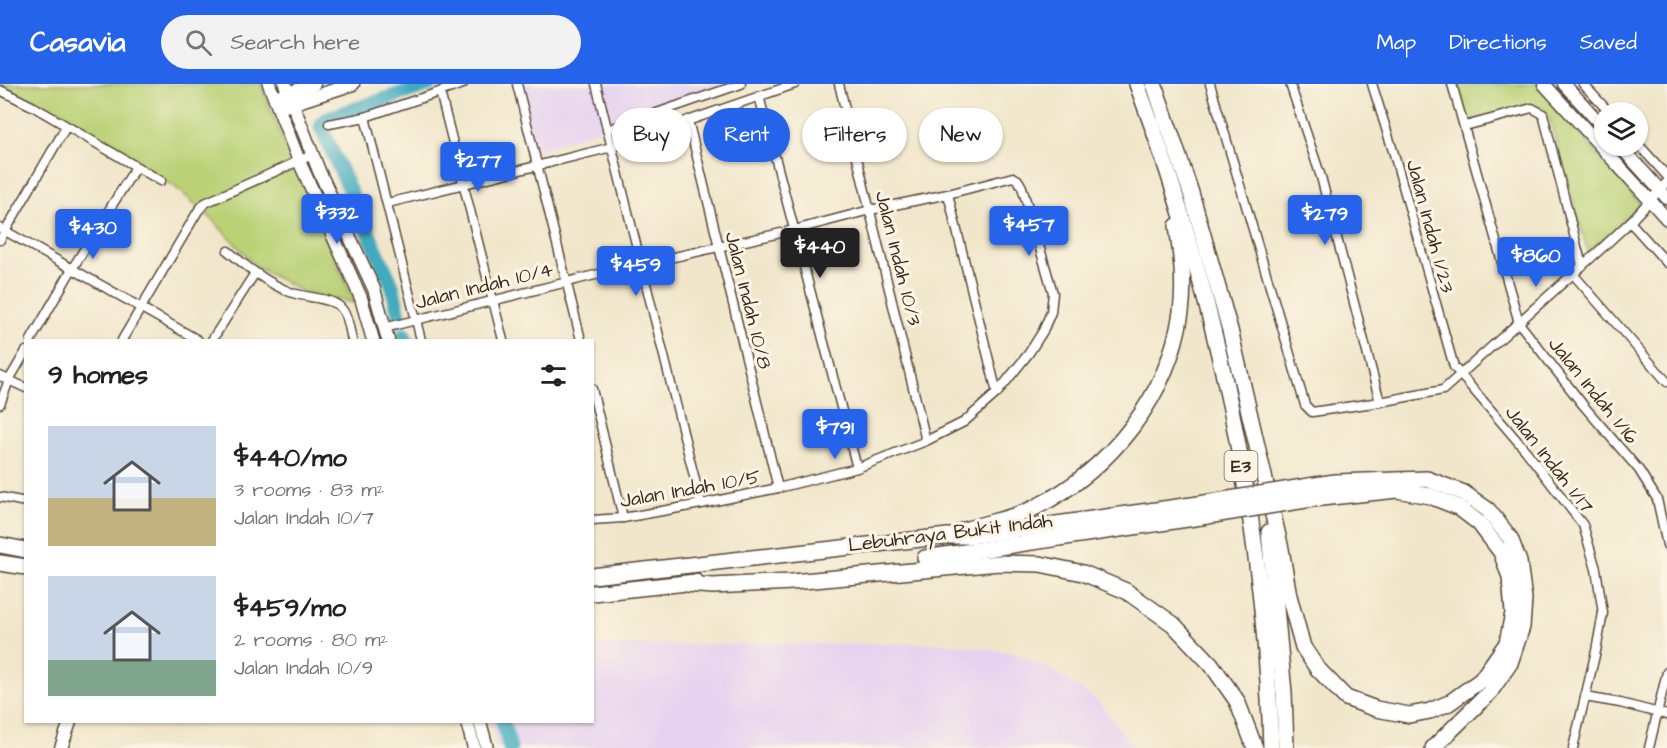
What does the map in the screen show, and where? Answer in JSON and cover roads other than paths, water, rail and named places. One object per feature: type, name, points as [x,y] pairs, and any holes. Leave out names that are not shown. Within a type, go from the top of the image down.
[{"type":"highway","name":"E3","points":[[1137,84],[1174,190],[1216,343],[1245,487],[1264,633],[1271,748]]},
{"type":"highway","name":"E3","points":[[1154,84],[1191,193],[1217,282],[1262,469],[1280,650],[1286,748]]},
{"type":"highway","points":[[948,536],[983,523],[1029,511],[1061,493],[1104,461],[1142,415],[1164,375],[1181,312],[1182,262],[1174,190]]},
{"type":"highway","points":[[1262,469],[1281,549],[1289,596],[1303,647],[1317,668],[1346,698],[1376,710],[1409,715],[1430,711],[1449,703],[1481,680],[1507,643],[1513,613],[1510,577],[1501,552],[1479,523],[1458,507],[1430,496],[1397,490],[1310,492]]},
{"type":"highway","points":[[1310,492],[1346,481],[1427,479],[1464,493],[1488,510],[1510,538],[1519,562],[1524,599],[1522,627],[1510,663],[1490,692],[1433,748]]},
{"type":"highway","name":"Lebuhraya Bukit Indah","points":[[594,593],[935,557],[1310,492]]},
{"type":"highway","name":"Lebuhraya Bukit Indah","points":[[594,576],[1200,510]]},
{"type":"highway","points":[[0,545],[24,550]]},
{"type":"highway","points":[[0,563],[24,567]]},
{"type":"highway","points":[[686,584],[714,586],[792,582],[999,563],[1040,564],[1083,573],[1126,591],[1173,624],[1211,664],[1237,701],[1255,748]]},
{"type":"main road","points":[[269,84],[299,161],[361,298],[385,336]]},
{"type":"main road","points":[[277,103],[289,94],[314,84]]},
{"type":"main road","points":[[310,150],[305,120],[307,108],[330,92],[353,84]]},
{"type":"main road","points":[[1544,84],[1667,219]]},
{"type":"main road","points":[[1564,84],[1594,117]]},
{"type":"main road","points":[[289,94],[330,92]]},
{"type":"main road","points":[[289,94],[310,150],[374,289],[385,336]]},
{"type":"main road","points":[[1630,156],[1664,190]]},
{"type":"main road","points":[[361,298],[373,339]]},
{"type":"main road","points":[[61,748],[70,723]]},
{"type":"main road","points":[[70,748],[79,723]]},
{"type":"main road","points":[[467,723],[474,748]]},
{"type":"main road","points":[[480,723],[487,748]]},
{"type":"street","points":[[329,124],[365,117],[463,84]]},
{"type":"street","points":[[517,84],[581,339]]},
{"type":"street","points":[[388,203],[612,147],[596,84]]},
{"type":"street","points":[[608,130],[741,84]]},
{"type":"street","points":[[691,119],[795,84]]},
{"type":"street","name":"Jalan Indah 10/3","points":[[839,84],[926,441]]},
{"type":"street","points":[[1210,84],[1305,405],[1312,412],[1443,390],[1630,222],[1650,199],[1664,190]]},
{"type":"street","points":[[1290,84],[1321,177],[1380,402]]},
{"type":"street","name":"Jalan Indah 1/23","points":[[1372,84],[1454,367],[1461,376]]},
{"type":"street","points":[[1452,84],[1519,323]]},
{"type":"street","points":[[1583,84],[1600,102]]},
{"type":"street","points":[[727,88],[732,105]]},
{"type":"street","points":[[1,91],[34,107],[161,181]]},
{"type":"street","points":[[440,92],[503,339]]},
{"type":"street","points":[[759,96],[857,468]]},
{"type":"street","points":[[1465,126],[1532,108],[1538,110],[1545,118],[1582,266]]},
{"type":"street","points":[[365,117],[421,339]]},
{"type":"street","points":[[0,240],[3,229],[66,127]]},
{"type":"street","name":"Jalan Indah 10/8","points":[[691,133],[778,488]]},
{"type":"street","points":[[123,339],[198,211],[205,203],[299,161],[310,150]]},
{"type":"street","points":[[1648,155],[1667,176]]},
{"type":"street","points":[[616,162],[701,504]]},
{"type":"street","points":[[32,339],[136,167]]},
{"type":"street","name":"Jalan Indah 10/4","points":[[385,336],[416,320],[492,299],[1013,177]]},
{"type":"street","name":"Jalan Indah 10/5","points":[[594,520],[623,518],[701,504],[857,468],[926,441],[964,422],[997,393],[1029,353],[1043,331],[1051,312],[1053,293],[1023,187],[1013,177]]},
{"type":"street","points":[[948,194],[997,393]]},
{"type":"street","points":[[1630,222],[1667,263]]},
{"type":"street","points":[[3,229],[196,339]]},
{"type":"street","points":[[228,251],[255,273],[292,293],[340,307],[347,316],[352,339]]},
{"type":"street","points":[[213,339],[255,273]]},
{"type":"street","points":[[1573,274],[1667,382]]},
{"type":"street","name":"Jalan Indah 1/16","points":[[1519,323],[1583,405],[1639,470],[1657,499],[1667,545]]},
{"type":"street","points":[[0,404],[9,380],[24,354]]},
{"type":"street","points":[[0,376],[24,387]]},
{"type":"street","name":"Jalan Indah 1/17","points":[[1461,376],[1526,451],[1582,525],[1596,569],[1603,614],[1574,748]]},
{"type":"street","points":[[594,397],[623,518]]},
{"type":"street","points":[[1657,499],[1667,496]]},
{"type":"street","points":[[0,497],[24,502]]},
{"type":"street","points":[[1649,748],[1667,672]]},
{"type":"street","points":[[1585,697],[1667,715]]},
{"type":"waterway","points":[[400,319],[392,285],[321,127],[323,122],[329,118],[430,84]]},
{"type":"waterway","points":[[404,335],[406,339]]},
{"type":"waterway","points":[[503,723],[510,748]]}]
